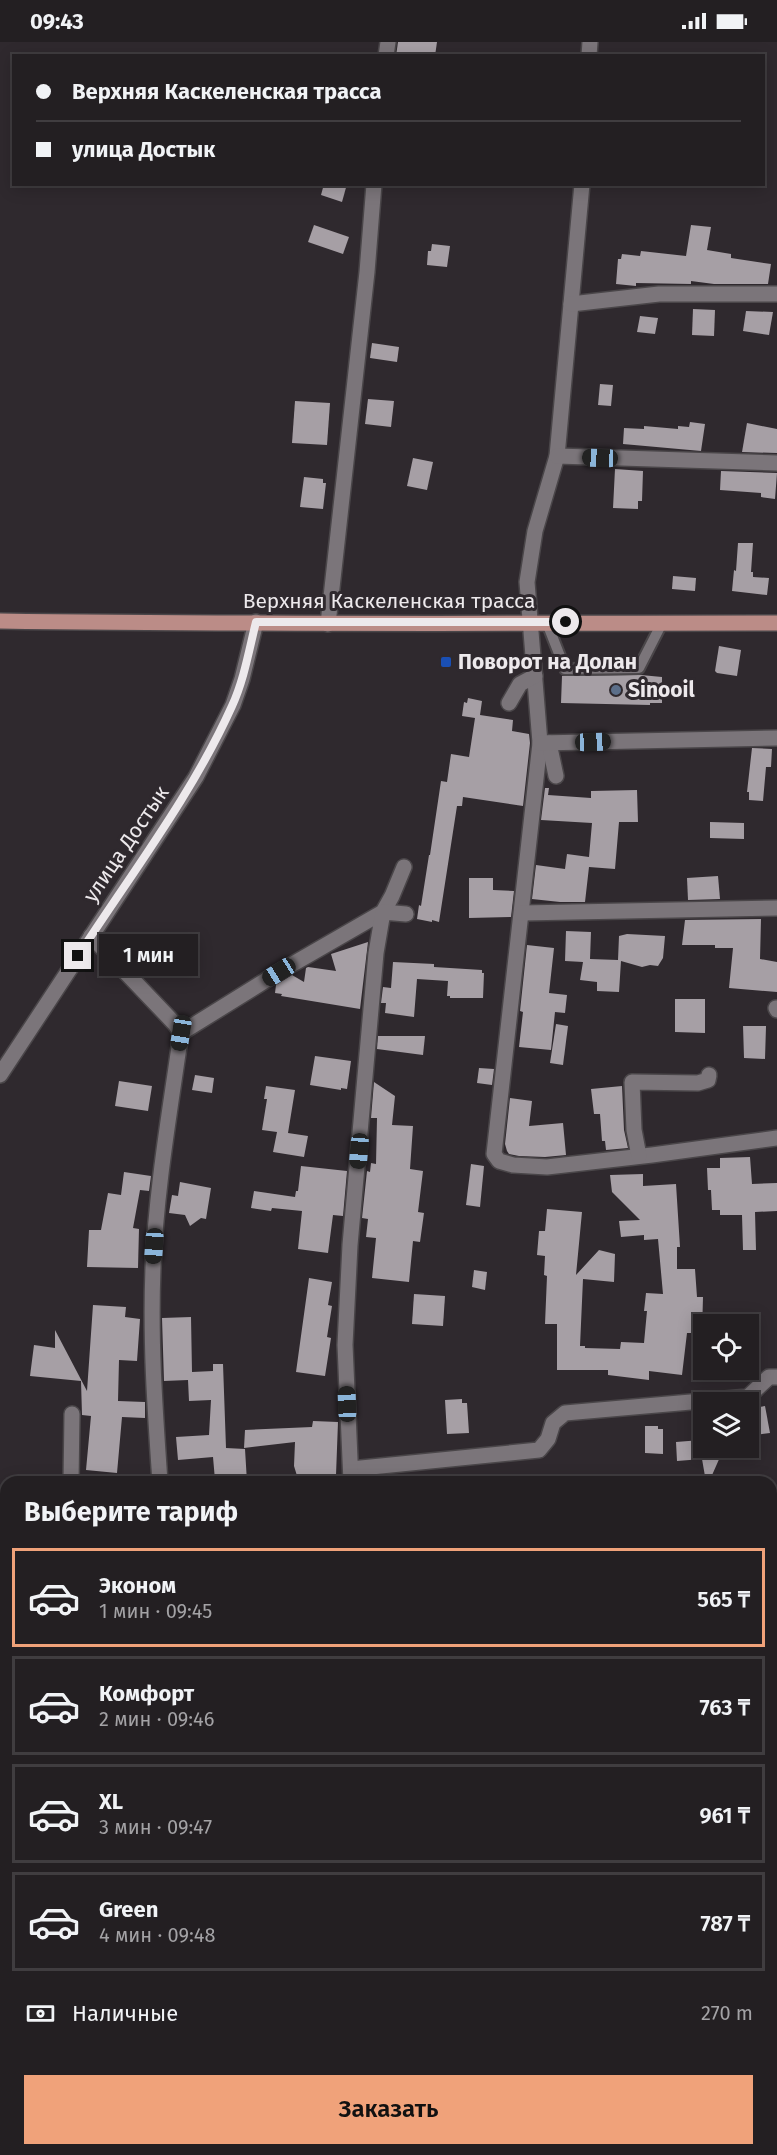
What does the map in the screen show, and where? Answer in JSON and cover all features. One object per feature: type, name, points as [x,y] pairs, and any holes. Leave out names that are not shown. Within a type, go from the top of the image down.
[{"type":"main road","name":"Верхняя Каскеленская трасса","points":[[0,621],[328,624],[777,623]]},
{"type":"street","points":[[328,624],[367,272],[374,186]]},
{"type":"street","points":[[556,776],[544,743],[535,676],[539,623],[526,582],[535,531],[557,456],[582,186]]},
{"type":"street","points":[[571,304],[659,294],[777,294]]},
{"type":"street","points":[[557,456],[777,463]]},
{"type":"street","name":"улица Достык","points":[[0,1075],[196,777],[233,705],[256,622]]},
{"type":"street","points":[[509,703],[520,684],[535,676]]},
{"type":"street","points":[[544,743],[777,738]]},
{"type":"street","points":[[544,743],[515,955],[494,1154],[500,1161],[513,1165],[547,1167],[777,1138]]},
{"type":"street","points":[[404,867],[383,912],[375,953],[350,1245],[345,1345],[351,1476],[539,1450],[548,1439],[553,1423],[565,1413],[748,1397],[769,1377],[777,1377]]},
{"type":"street","points":[[522,913],[777,908]]},
{"type":"street","points":[[181,1033],[279,972],[383,912],[406,914]]},
{"type":"street","points":[[91,936],[181,1033],[165,1143],[153,1266],[151,1361],[159,1476]]},
{"type":"street","points":[[639,1156],[634,1130],[632,1082],[698,1083],[708,1080],[709,1075]]},
{"type":"street","points":[[71,1476],[72,1414]]},
{"type":"lane","points":[[539,623],[565,669],[639,668],[662,623]]},
{"type":"building","points":[[398,42],[437,42],[435,54],[396,54]]},
{"type":"building","points":[[323,186],[346,186],[342,202],[321,195]]},
{"type":"building","points":[[314,225],[349,237],[343,254],[308,242]]},
{"type":"building","points":[[691,225],[711,227],[707,250],[731,254],[731,258],[771,264],[768,284],[714,284],[691,281],[691,284],[636,283],[636,286],[616,284],[618,259],[621,259],[622,254],[640,256],[641,251],[686,256]]},
{"type":"building","points":[[432,244],[450,246],[447,267],[427,265],[428,251],[431,251]]},
{"type":"building","points":[[693,309],[715,310],[714,336],[692,335]]},
{"type":"building","points":[[746,311],[773,312],[769,335],[743,331]]},
{"type":"building","points":[[640,316],[658,318],[655,334],[637,332]]},
{"type":"building","points":[[372,343],[399,347],[397,362],[370,358]]},
{"type":"building","points":[[600,384],[613,385],[611,406],[598,405]]},
{"type":"building","points":[[368,399],[394,401],[391,427],[365,424]]},
{"type":"building","points":[[295,401],[330,403],[327,445],[292,443]]},
{"type":"building","points":[[690,422],[705,424],[701,451],[623,444],[624,428],[644,429],[644,426],[678,429],[678,426],[689,427]]},
{"type":"building","points":[[747,423],[777,429],[777,453],[742,452]]},
{"type":"building","points":[[413,458],[433,462],[427,490],[407,486]]},
{"type":"building","points":[[615,469],[643,471],[642,501],[638,501],[638,509],[613,508]]},
{"type":"building","points":[[721,471],[777,473],[775,499],[761,497],[761,493],[720,490]]},
{"type":"building","points":[[304,477],[323,479],[323,483],[326,483],[323,509],[300,507]]},
{"type":"building","points":[[738,543],[753,543],[751,572],[753,572],[753,577],[769,578],[767,595],[732,591]]},
{"type":"building","points":[[673,576],[696,578],[695,591],[672,589]]},
{"type":"building","points":[[719,646],[741,650],[737,676],[715,671]]},
{"type":"building","points":[[562,676],[662,677],[662,703],[650,703],[650,705],[561,703]]},
{"type":"building","points":[[468,698],[482,701],[480,715],[513,720],[512,731],[529,734],[523,806],[463,797],[462,806],[457,806],[439,922],[432,920],[432,922],[417,919],[419,905],[421,906],[441,781],[447,782],[451,754],[469,757],[475,718],[462,716],[464,702],[467,703]]},
{"type":"building","points":[[752,748],[772,749],[771,767],[766,767],[763,801],[749,800],[749,792],[747,792]]},
{"type":"building","points":[[545,788],[549,788],[548,795],[591,798],[591,791],[637,790],[638,822],[619,822],[615,869],[589,867],[585,902],[532,899],[536,865],[565,869],[567,854],[589,857],[592,823],[541,820]]},
{"type":"building","points":[[710,822],[744,823],[744,839],[710,838]]},
{"type":"building","points":[[718,876],[720,899],[688,900],[687,878]]},
{"type":"building","points":[[469,878],[493,878],[493,890],[514,891],[511,917],[469,918]]},
{"type":"building","points":[[761,919],[760,959],[777,962],[777,992],[729,988],[733,948],[715,948],[715,945],[682,945],[685,920]]},
{"type":"building","points":[[566,931],[591,932],[590,959],[618,960],[619,936],[627,934],[665,936],[663,958],[658,966],[642,967],[621,961],[619,992],[597,991],[597,982],[580,980],[583,962],[565,961]]},
{"type":"building","points":[[368,942],[360,1009],[281,996],[282,994],[275,993],[276,985],[292,975],[304,982],[308,967],[336,971],[331,954]]},
{"type":"building","points":[[527,945],[554,948],[549,993],[567,995],[565,1013],[555,1012],[551,1050],[519,1047],[523,1012],[520,1011]]},
{"type":"building","points":[[393,962],[482,970],[484,973],[483,998],[450,998],[447,996],[448,981],[417,979],[414,1017],[385,1013],[386,1003],[381,1003],[383,987],[391,988]]},
{"type":"building","points":[[675,999],[705,999],[705,1033],[675,1032]]},
{"type":"building","points":[[556,1024],[568,1026],[563,1065],[550,1063]]},
{"type":"building","points":[[743,1026],[766,1026],[765,1059],[744,1058]]},
{"type":"building","points":[[378,1036],[425,1036],[423,1055],[377,1049]]},
{"type":"building","points":[[315,1056],[351,1061],[347,1089],[310,1085]]},
{"type":"building","points":[[479,1068],[494,1069],[492,1085],[477,1083]]},
{"type":"building","points":[[195,1075],[214,1078],[212,1093],[192,1090]]},
{"type":"building","points":[[119,1081],[152,1086],[148,1111],[115,1106]]},
{"type":"building","points":[[374,1082],[395,1096],[392,1125],[413,1126],[410,1169],[423,1171],[418,1212],[424,1213],[420,1242],[413,1241],[409,1282],[372,1278],[376,1238],[366,1237],[368,1219],[362,1218],[367,1171],[370,1172],[371,1163],[376,1164],[377,1118],[371,1118]]},
{"type":"building","points":[[266,1086],[295,1090],[288,1133],[308,1136],[304,1157],[273,1152],[277,1132],[262,1130],[267,1099],[264,1099]]},
{"type":"building","points":[[622,1086],[624,1130],[628,1148],[606,1150],[605,1141],[602,1141],[600,1114],[594,1114],[591,1089]]},
{"type":"building","points":[[510,1098],[532,1101],[529,1126],[563,1123],[566,1155],[545,1157],[509,1154],[505,1144]]},
{"type":"building","points":[[750,1157],[752,1184],[777,1183],[777,1211],[755,1212],[756,1250],[743,1250],[742,1215],[720,1215],[720,1210],[712,1210],[707,1168],[720,1168],[720,1158]]},
{"type":"building","points":[[471,1164],[484,1166],[480,1207],[466,1205]]},
{"type":"building","points":[[301,1166],[347,1171],[343,1216],[333,1215],[328,1253],[298,1249],[302,1211],[272,1208],[271,1211],[251,1208],[254,1191],[295,1197],[298,1191]]},
{"type":"building","points":[[124,1172],[151,1176],[149,1191],[140,1190],[133,1228],[139,1229],[138,1268],[87,1267],[89,1230],[101,1230],[108,1193],[121,1195]]},
{"type":"building","points":[[643,1174],[643,1186],[676,1184],[680,1247],[677,1247],[677,1269],[695,1269],[697,1297],[703,1297],[703,1314],[693,1314],[693,1333],[687,1333],[682,1375],[649,1371],[649,1380],[608,1375],[608,1370],[557,1370],[557,1324],[545,1324],[547,1276],[544,1275],[545,1256],[537,1255],[539,1231],[545,1231],[547,1209],[582,1212],[576,1275],[599,1250],[615,1254],[614,1282],[583,1279],[580,1346],[620,1349],[621,1342],[644,1343],[646,1293],[663,1294],[658,1239],[644,1240],[644,1235],[621,1237],[619,1221],[640,1220],[612,1192],[610,1175]]},
{"type":"building","points":[[180,1182],[211,1188],[206,1219],[201,1218],[190,1226],[185,1215],[169,1213],[172,1195],[178,1196]]},
{"type":"building","points":[[474,1270],[487,1272],[485,1290],[472,1287]]},
{"type":"building","points":[[309,1278],[332,1282],[328,1305],[332,1306],[327,1337],[331,1338],[325,1376],[296,1372]]},
{"type":"building","points":[[414,1294],[445,1296],[443,1326],[412,1324]]},
{"type":"building","points":[[93,1305],[126,1307],[125,1317],[140,1319],[137,1361],[119,1360],[118,1401],[145,1402],[145,1418],[122,1417],[117,1473],[86,1470],[91,1416],[82,1415],[81,1381],[30,1376],[34,1345],[55,1348],[55,1330],[87,1391]]},
{"type":"building","points":[[191,1317],[192,1372],[213,1371],[213,1364],[223,1364],[226,1448],[245,1449],[247,1476],[215,1476],[213,1457],[178,1460],[176,1437],[209,1435],[211,1400],[189,1401],[188,1380],[164,1381],[162,1318]]},
{"type":"building","points":[[462,1399],[462,1403],[467,1403],[469,1433],[447,1434],[445,1400]]},
{"type":"building","points":[[765,1406],[770,1433],[759,1434],[759,1407]]},
{"type":"building","points":[[313,1421],[338,1422],[336,1475],[297,1476],[294,1466],[295,1442],[244,1448],[245,1430],[312,1427]]},
{"type":"building","points":[[645,1426],[658,1426],[658,1429],[663,1429],[663,1454],[645,1453]]},
{"type":"building","points":[[693,1441],[693,1458],[720,1458],[712,1476],[705,1476],[702,1459],[677,1461],[676,1442]]},
{"type":"place","name":"Поворот на Долан","points":[[446,662]]},
{"type":"place","name":"Sinooil","points":[[616,690]]},
{"type":"route","points":[[78,956],[196,777],[233,705],[256,622],[499,624],[566,622]]}]
